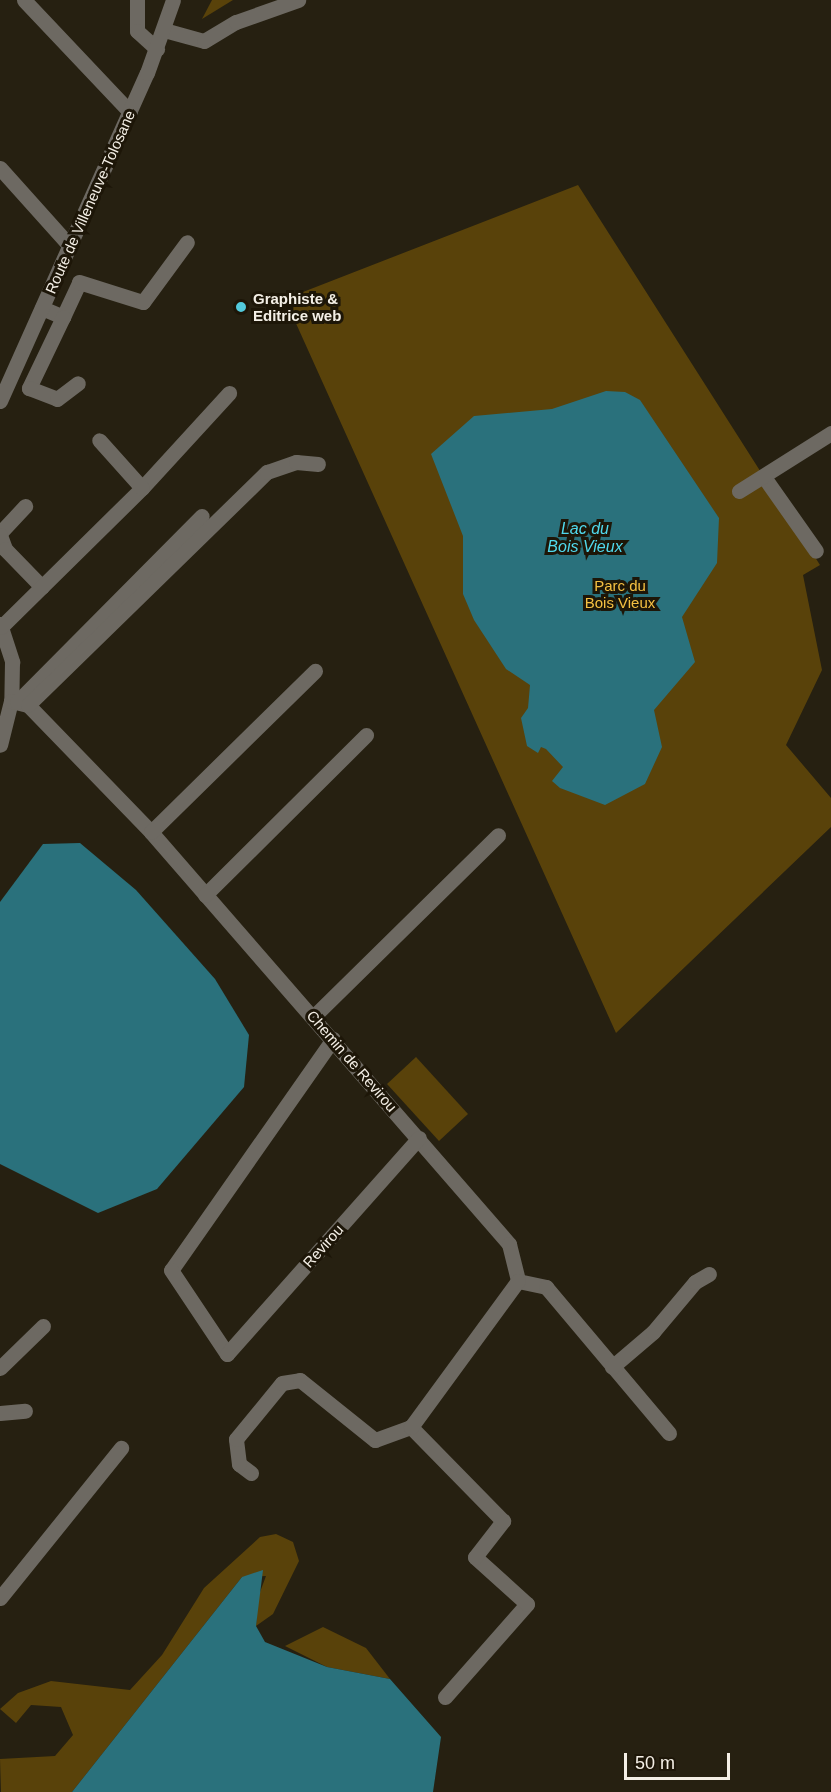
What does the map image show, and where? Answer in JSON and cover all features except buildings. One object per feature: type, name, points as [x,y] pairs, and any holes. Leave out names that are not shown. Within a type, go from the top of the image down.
[{"type":"street","points":[[24,0],[130,112]]},
{"type":"street","points":[[137,0],[137,31],[157,49]]},
{"type":"street","name":"Route de Villeneuve-Tolosane","points":[[0,401],[130,112],[157,49],[174,0]]},
{"type":"street","points":[[164,30],[204,41],[236,22],[298,0]]},
{"type":"street","points":[[0,168],[70,246]]},
{"type":"street","points":[[78,383],[57,399],[28,388],[79,282],[143,302],[187,242]]},
{"type":"street","points":[[42,308],[63,316]]},
{"type":"street","points":[[19,702],[12,662],[1,625],[142,488],[230,393]]},
{"type":"street","points":[[739,491],[831,433]]},
{"type":"street","points":[[99,440],[142,488]]},
{"type":"street","points":[[19,702],[267,472],[296,462],[318,464]]},
{"type":"street","points":[[764,477],[816,551]]},
{"type":"street","points":[[25,506],[0,534],[5,549],[42,586]]},
{"type":"street","points":[[0,745],[19,702],[202,516]]},
{"type":"street","points":[[151,832],[315,671]]},
{"type":"street","name":"Chemin de Revirou","points":[[19,702],[151,832],[314,1016],[509,1244],[518,1281]]},
{"type":"street","points":[[205,895],[366,735]]},
{"type":"street","points":[[314,1016],[498,835]]},
{"type":"street","name":"Revirou","points":[[333,1039],[171,1270],[227,1354],[419,1138]]},
{"type":"street","points":[[612,1367],[653,1332],[695,1282],[710,1274]]},
{"type":"street","points":[[250,1473],[239,1464],[236,1439],[282,1383],[300,1380],[375,1440],[411,1427],[518,1281],[546,1287],[669,1433]]},
{"type":"street","points":[[0,1368],[43,1326]]},
{"type":"street","points":[[0,1413],[25,1412]]},
{"type":"street","points":[[411,1427],[503,1521],[475,1557],[527,1605],[445,1697]]},
{"type":"street","points":[[0,1598],[121,1448]]},
{"type":"green space","points":[[212,0],[233,0],[202,19]]},
{"type":"green space","name":"Parc du Bois Vieux","points":[[578,185],[820,565],[803,575],[822,670],[786,745],[831,798],[831,827],[616,1033],[285,299]]},
{"type":"green space","points":[[416,1057],[468,1114],[439,1141],[387,1084]]},
{"type":"green space","points":[[276,1534],[293,1542],[299,1561],[273,1614],[256,1626],[257,1600],[266,1576],[242,1577],[72,1792],[1,1792],[0,1759],[55,1756],[73,1735],[61,1707],[31,1705],[16,1723],[0,1709],[18,1693],[51,1681],[130,1690],[162,1655],[204,1588],[260,1537]]},
{"type":"green space","points":[[323,1627],[366,1648],[390,1679],[327,1667],[285,1646]]},
{"type":"water","name":"Lac du Bois Vieux","points":[[606,391],[625,392],[640,400],[719,518],[717,563],[682,617],[695,662],[654,710],[662,747],[645,784],[605,805],[560,788],[552,781],[563,767],[546,749],[541,747],[538,753],[527,746],[521,718],[528,708],[530,685],[506,669],[474,620],[463,594],[463,536],[431,454],[474,416],[552,409]]},
{"type":"water","points":[[80,843],[136,890],[215,979],[249,1035],[244,1087],[157,1189],[98,1213],[0,1164],[0,902],[43,844]]},
{"type":"water","points":[[263,1570],[256,1626],[265,1642],[327,1667],[390,1679],[441,1737],[433,1792],[72,1792],[242,1577]]},
{"type":"place","name":"Graphiste & Editrice web","points":[[241,307]]}]
